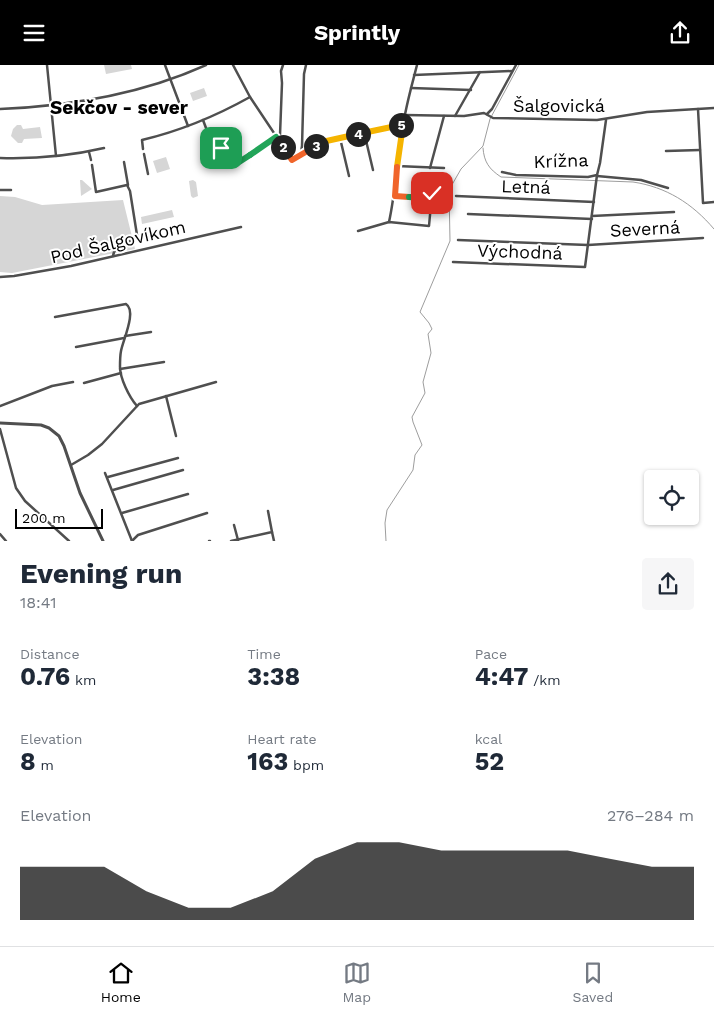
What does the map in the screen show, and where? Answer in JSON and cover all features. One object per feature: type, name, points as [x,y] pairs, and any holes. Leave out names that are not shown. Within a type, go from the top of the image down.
[{"type":"street","points":[[47,65],[56,156]]},
{"type":"street","points":[[165,65],[188,126]]},
{"type":"street","points":[[0,109],[51,105],[106,97],[170,79],[206,65]]},
{"type":"street","points":[[233,65],[250,97],[292,160],[322,142],[403,125]]},
{"type":"street","points":[[208,133],[215,151],[227,146],[234,163],[237,164],[280,135],[281,71],[283,65]]},
{"type":"street","points":[[296,157],[301,152],[302,146],[304,74],[306,65]]},
{"type":"street","points":[[389,222],[395,196],[403,125],[416,65]]},
{"type":"street","points":[[490,116],[516,65]]},
{"type":"street","points":[[414,75],[512,71]]},
{"type":"street","points":[[455,116],[480,73]]},
{"type":"street","points":[[411,88],[471,90]]},
{"type":"street","points":[[143,149],[142,140],[188,126],[225,111],[250,97]]},
{"type":"street","name":"Šalgovická","points":[[405,115],[606,119],[647,112],[714,108]]},
{"type":"street","points":[[698,109],[703,203],[714,203]]},
{"type":"street","points":[[430,168],[444,116]]},
{"type":"street","name":"Krížna","points":[[502,172],[516,175],[596,176],[600,163],[606,119]]},
{"type":"street","points":[[203,120],[206,128]]},
{"type":"street","points":[[364,132],[373,170]]},
{"type":"street","points":[[340,138],[349,176]]},
{"type":"street","points":[[0,158],[23,159],[56,156],[104,148]]},
{"type":"street","points":[[666,151],[700,150]]},
{"type":"street","points":[[89,152],[91,161]]},
{"type":"street","points":[[144,154],[148,174]]},
{"type":"street","points":[[113,256],[114,251],[118,247],[133,240],[137,235],[125,162]]},
{"type":"street","points":[[92,165],[96,192],[128,185]]},
{"type":"street","points":[[397,166],[444,168]]},
{"type":"street","points":[[588,245],[596,176],[641,180],[668,189]]},
{"type":"street","points":[[0,190],[11,190]]},
{"type":"street","points":[[358,231],[389,222],[429,226],[432,193]]},
{"type":"street","points":[[395,196],[431,199]]},
{"type":"street","name":"Letná","points":[[456,196],[594,202]]},
{"type":"street","points":[[468,215],[592,218],[674,212]]},
{"type":"street","name":"Pod Šalgovíkom","points":[[0,277],[62,268],[241,227]]},
{"type":"street","name":"Severná","points":[[458,240],[588,245],[703,239]]},
{"type":"street","name":"Východná","points":[[453,262],[585,267],[588,245]]},
{"type":"street","points":[[55,317],[126,305],[130,308],[130,318],[120,353],[121,371],[136,406]]},
{"type":"street","points":[[76,347],[151,332]]},
{"type":"street","points":[[84,383],[121,371],[164,363]]},
{"type":"street","points":[[0,406],[52,386],[73,382]]},
{"type":"street","points":[[71,465],[88,455],[109,438],[136,406],[216,382]]},
{"type":"street","points":[[166,396],[176,436]]},
{"type":"street","points":[[0,423],[40,425],[49,428],[61,439],[80,493],[103,541]]},
{"type":"street","points":[[0,429],[16,488],[25,501],[69,541]]},
{"type":"street","points":[[108,477],[178,458]]},
{"type":"street","points":[[113,490],[183,470]]},
{"type":"street","points":[[105,473],[132,541],[138,535],[207,513]]},
{"type":"street","points":[[122,513],[188,494]]},
{"type":"street","points":[[268,511],[274,541]]},
{"type":"street","points":[[234,525],[238,540]]},
{"type":"street","points":[[231,541],[272,532]]},
{"type":"street","points":[[0,534],[6,541]]},
{"type":"shaded area","points":[[104,65],[131,65],[132,69],[106,74]]},
{"type":"shaded area","points":[[204,88],[207,96],[193,101],[190,93]]},
{"type":"shaded area","points":[[17,125],[21,125],[23,129],[40,127],[42,138],[24,139],[22,143],[18,143],[11,136],[13,129]]},
{"type":"shaded area","points":[[228,130],[230,138],[218,142],[215,135]]},
{"type":"shaded area","points":[[166,157],[170,169],[157,173],[153,161]]},
{"type":"shaded area","points":[[80,180],[92,189],[81,196]]},
{"type":"shaded area","points":[[193,180],[196,182],[198,196],[193,198],[189,181]]},
{"type":"shaded area","points":[[0,196],[15,197],[42,205],[123,200],[135,249],[12,273],[0,272]]},
{"type":"shaded area","points":[[172,210],[174,217],[142,224],[141,217]]},
{"type":"waterway","points":[[386,541],[385,523],[387,510],[413,470],[415,455],[422,445],[412,417],[425,393],[423,382],[431,353],[428,334],[432,329],[420,312],[450,241],[449,190],[461,169],[483,146],[490,119],[519,65]]},
{"type":"waterway","points":[[483,148],[488,165],[501,177],[645,184],[678,198],[697,211],[714,229]]},
{"type":"district","name":"Sekčov - sever","points":[[119,107]]},
{"type":"route","points":[[221,148],[227,146],[234,163],[237,164],[276,137],[292,160],[322,142],[403,125],[395,177],[395,196],[431,199],[432,193]]}]
